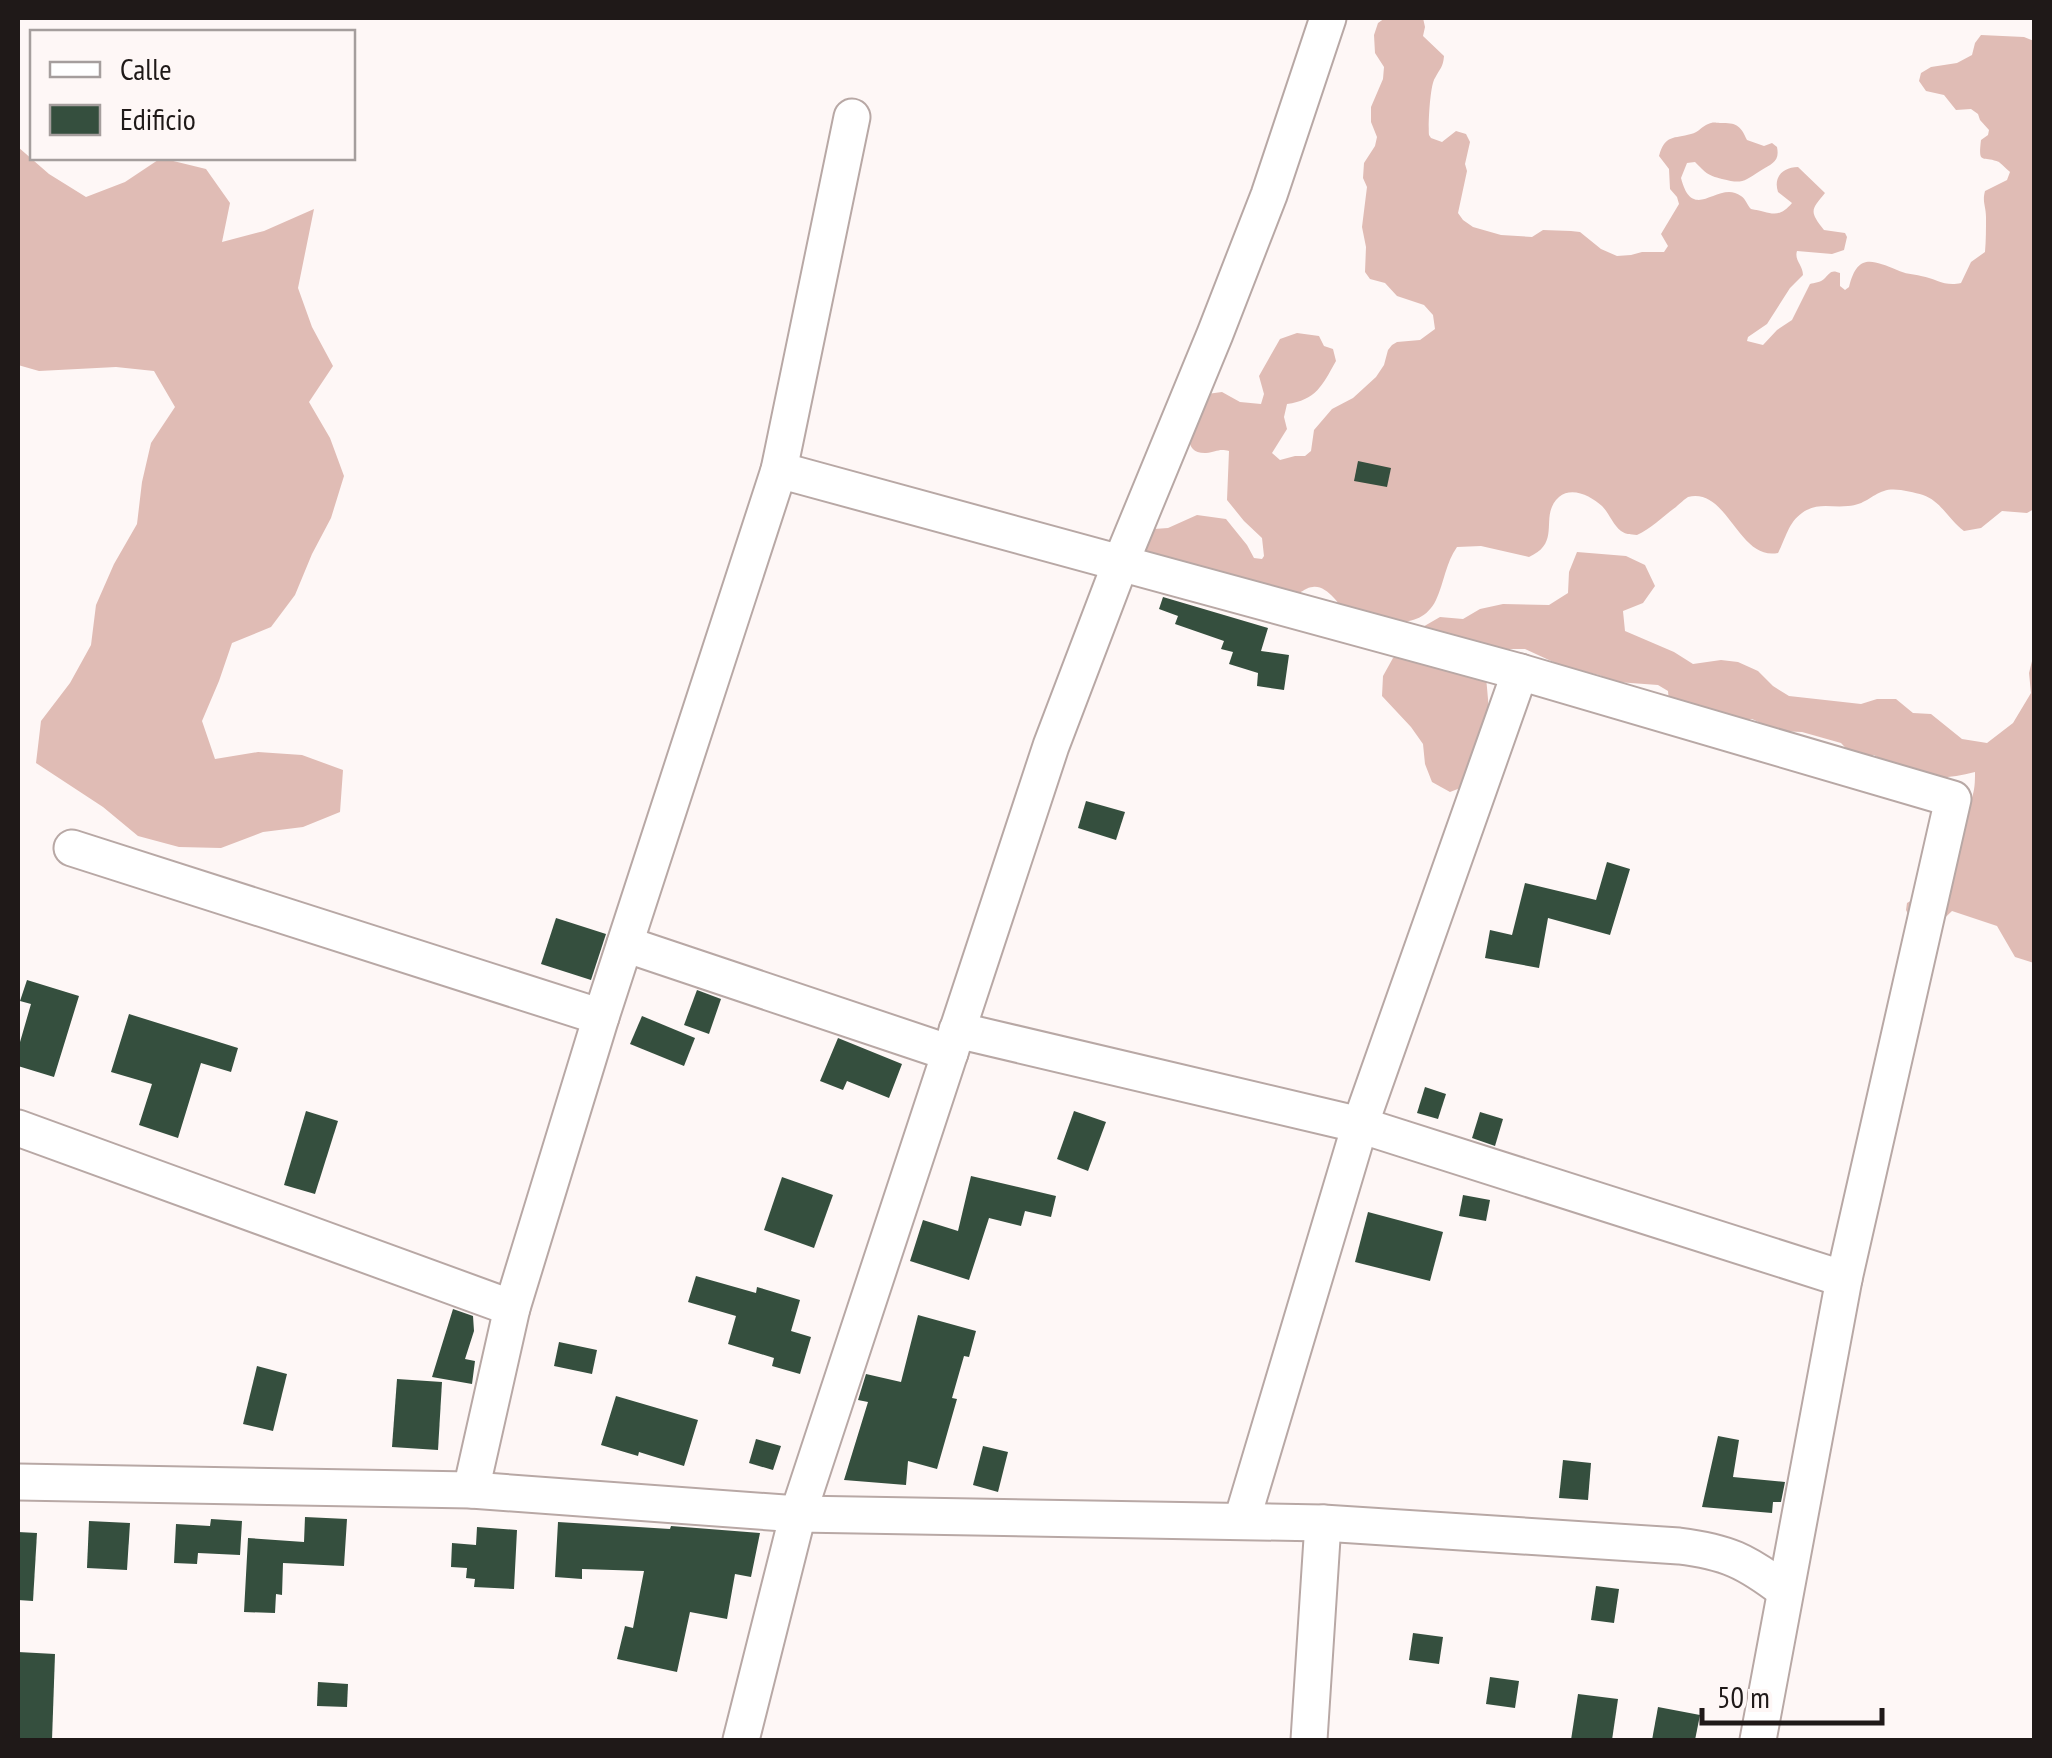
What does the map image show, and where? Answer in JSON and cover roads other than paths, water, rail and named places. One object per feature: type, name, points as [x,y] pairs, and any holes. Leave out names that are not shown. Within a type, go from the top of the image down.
[{"type":"street","points":[[741,1740],[798,1514],[1050,746],[1269,196],[1328,18]]},
{"type":"street","points":[[471,1490],[512,1308],[601,1017],[779,470],[852,117]]},
{"type":"street","points":[[779,470],[1520,672],[1953,799],[1844,1278],[1758,1740]]},
{"type":"street","points":[[1242,1520],[1360,1125],[1520,672]]},
{"type":"street","points":[[72,848],[601,1017]]},
{"type":"street","points":[[625,944],[954,1041],[1360,1125],[1844,1278]]},
{"type":"street","points":[[18,1128],[512,1308]]},
{"type":"street","points":[[18,1482],[471,1490],[798,1514],[1323,1523],[1718,1551],[1757,1570],[1784,1590]]},
{"type":"street","points":[[1308,1740],[1323,1523]]}]
